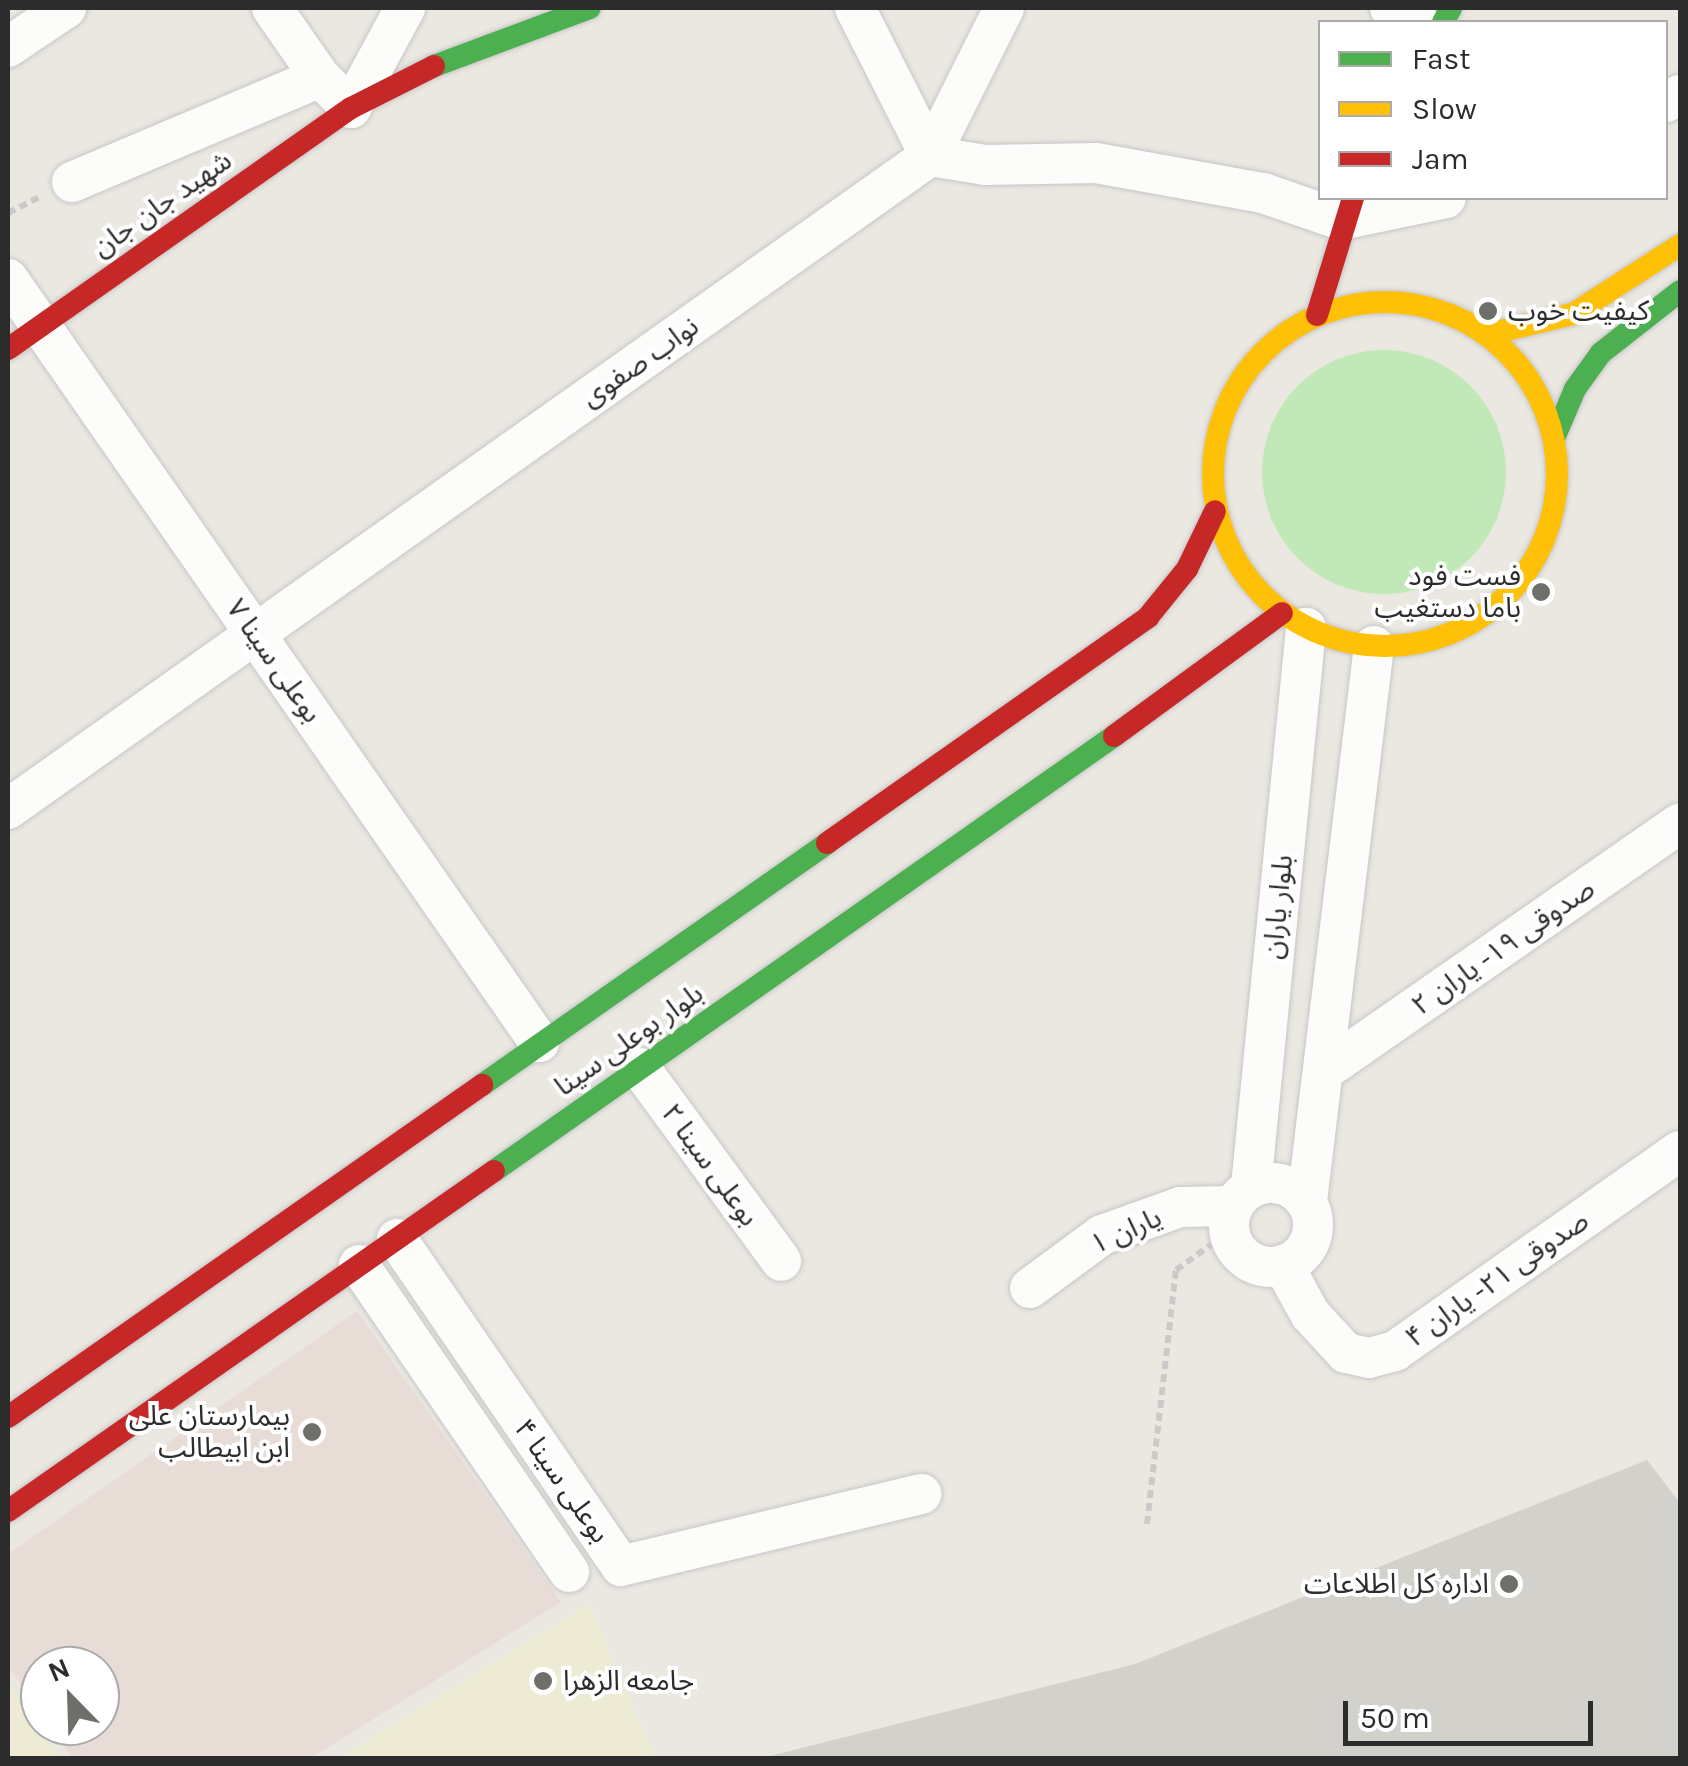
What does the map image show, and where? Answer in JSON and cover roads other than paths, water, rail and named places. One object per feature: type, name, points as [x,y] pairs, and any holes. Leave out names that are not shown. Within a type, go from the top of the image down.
[{"type":"main road","name":"شهید جان جان","points":[[8,349],[351,108],[459,52],[590,8]]},
{"type":"main road","points":[[1317,314],[1347,209]]},
{"type":"main road","points":[[1489,334],[1573,314],[1680,245]]},
{"type":"main road","points":[[1555,436],[1575,389],[1601,352],[1680,291]]},
{"type":"main road","points":[[1375,301],[1435,308],[1489,334],[1541,396],[1555,436],[1558,489],[1550,523],[1517,586],[1460,628],[1427,641],[1374,646],[1294,620],[1252,585],[1215,512],[1213,452],[1231,395],[1267,347],[1317,314],[1375,301]]},
{"type":"main road","name":"بلوار بوعلی سینا","points":[[8,1417],[319,1209],[540,1042],[1148,617],[1188,569],[1215,512]]},
{"type":"main road","name":"بلوار بوعلی سینا","points":[[398,1241],[640,1068],[1294,620]]},
{"type":"main road","points":[[8,1511],[360,1267]]},
{"type":"street","points":[[8,47],[66,8]]},
{"type":"street","points":[[272,8],[320,77],[351,108],[406,8]]},
{"type":"street","points":[[856,8],[930,156]]},
{"type":"street","points":[[930,156],[1004,8]]},
{"type":"street","points":[[1390,8],[1415,20]]},
{"type":"street","points":[[72,182],[320,77]]},
{"type":"street","points":[[930,156],[984,165],[1096,163],[1347,209],[1428,200]]},
{"type":"street","name":"نواب صفوی","points":[[8,809],[930,156]]},
{"type":"street","name":"بوعلی سینا ۷","points":[[8,279],[540,1042]]},
{"type":"street","name":"بلوار یاران","points":[[1238,1208],[1294,620]]},
{"type":"street","points":[[1307,1202],[1282,1183],[1238,1208],[1249,1261],[1284,1266],[1311,1239],[1307,1202],[1374,646]]},
{"type":"street","name":"صدوقی ۱۹- یاران ۲","points":[[1325,1070],[1680,823]]},
{"type":"street","name":"بوعلی سینا ۲","points":[[640,1068],[780,1262]]},
{"type":"street","name":"صدوقی ۲۱- یاران ۴","points":[[1284,1266],[1310,1314],[1346,1353],[1369,1358],[1395,1352],[1680,1151]]},
{"type":"street","name":"یاران ۱","points":[[1030,1288],[1102,1235],[1180,1207],[1238,1208]]},
{"type":"street","points":[[360,1267],[398,1241]]},
{"type":"street","name":"بوعلی سینا ۴","points":[[398,1241],[621,1566],[922,1494]]},
{"type":"street","name":"بوعلی سینا ۴","points":[[360,1267],[569,1572]]},
{"type":"street","points":[[476,1435],[513,1410]]},
{"type":"place","name":"کیفیت خوب","points":[[1488,311]]},
{"type":"place","name":"فست فود باما دستغیب","points":[[1541,592]]},
{"type":"place","name":"بیمارستان علی ابن ابیطالب","points":[[312,1432]]},
{"type":"place","name":"اداره کل اطلاعات","points":[[1509,1584]]},
{"type":"place","name":"جامعه الزهرا","points":[[543,1681]]}]
